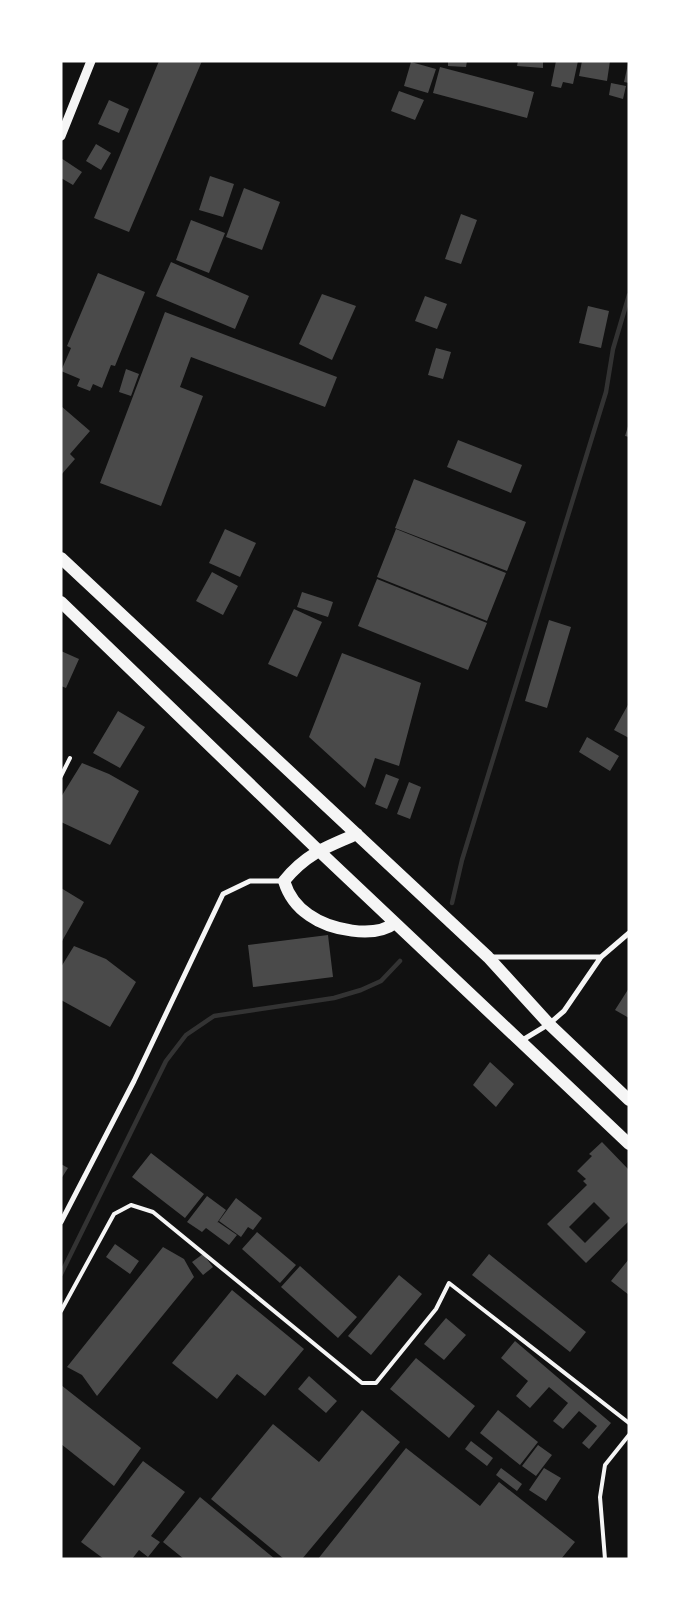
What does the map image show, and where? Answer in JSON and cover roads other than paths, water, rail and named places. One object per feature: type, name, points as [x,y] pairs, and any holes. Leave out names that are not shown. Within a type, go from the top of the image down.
[{"type":"highway","points":[[61,558],[488,957],[549,1024],[629,1100]]},
{"type":"highway","points":[[61,602],[318,850],[629,1144]]},
{"type":"highway","points":[[357,834],[318,850],[298,864],[284,881],[288,893],[309,915],[340,928],[372,932],[386,930],[395,923]]},
{"type":"street","points":[[61,136],[91,61]]},
{"type":"street","points":[[61,1222],[134,1081],[223,894],[250,881],[284,881]]},
{"type":"street","points":[[520,1041],[549,1024],[564,1011],[601,957],[629,933]]},
{"type":"street","points":[[488,957],[601,957]]},
{"type":"lane","points":[[61,776],[70,758]]},
{"type":"lane","points":[[61,1311],[114,1214],[131,1205],[153,1212],[362,1383],[376,1383],[436,1309],[450,1283],[629,1423]]},
{"type":"lane","points":[[605,1559],[600,1497],[605,1465],[629,1435]]},
{"type":"waterway","points":[[452,903],[462,860],[606,392],[613,349],[629,295]]},
{"type":"waterway","points":[[61,1274],[166,1061],[186,1035],[214,1016],[334,998],[361,990],[381,981],[400,961]]}]
